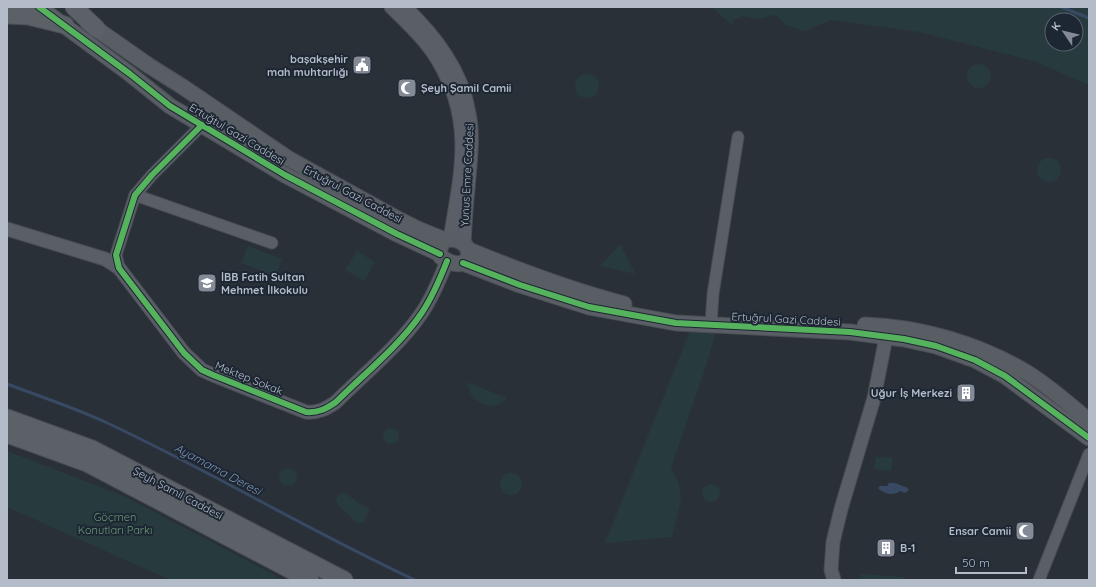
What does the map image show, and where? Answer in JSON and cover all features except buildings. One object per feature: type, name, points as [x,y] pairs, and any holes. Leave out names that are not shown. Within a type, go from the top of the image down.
[{"type":"main road","name":"Ertuğtul Gazi Caddesi","points":[[39,7],[130,74],[170,106],[292,178],[397,234],[454,250]]},
{"type":"main road","name":"Ertuğrul Gazi Caddesi","points":[[66,7],[148,65],[215,108],[289,159],[454,250],[618,303],[711,320],[850,332],[904,339],[936,346],[975,360],[1005,376],[1089,438]]},
{"type":"main road","points":[[74,7],[97,29]]},
{"type":"main road","points":[[7,15],[28,16],[65,25]]},
{"type":"main road","points":[[170,106],[177,106],[184,103],[188,96],[183,87]]},
{"type":"main road","points":[[202,125],[200,116],[203,110],[215,108]]},
{"type":"main road","name":"Ertuğrul Gazi Caddesi","points":[[711,320],[892,326],[956,340],[995,356],[1027,373],[1068,402],[1089,421]]},
{"type":"main road","name":"Şeyh Şamil Caddesi","points":[[7,418],[92,449],[344,580]]},
{"type":"main road","name":"Şeyh Şamil Caddesi","points":[[7,434],[87,464],[310,580]]},
{"type":"street","name":"Yunus Emre Caddesi","points":[[391,7],[414,30],[437,58],[450,85],[460,113],[463,143],[454,250]]},
{"type":"street","name":"Yunus Emre Caddesi","points":[[405,7],[438,43],[451,63],[459,80],[469,112],[471,146],[454,250]]},
{"type":"street","points":[[119,268],[116,255],[135,195],[152,175],[202,125]]},
{"type":"street","points":[[711,320],[713,294],[738,137]]},
{"type":"street","points":[[135,195],[272,243]]},
{"type":"street","points":[[7,230],[105,260],[119,268]]},
{"type":"street","name":"Mektep Sokak","points":[[119,268],[184,353],[202,370],[306,412],[313,413],[327,408],[336,402],[400,339],[422,313],[454,250]]},
{"type":"street","points":[[834,580],[832,570],[833,542],[841,509],[874,398],[886,337]]},
{"type":"street","points":[[1039,580],[1089,454]]},
{"type":"green space","points":[[703,7],[1089,7],[1089,85],[1034,61],[919,32],[831,20],[804,31],[785,25],[777,16],[774,15],[759,19],[743,16],[734,20],[732,25],[713,8]]},
{"type":"green space","points":[[979,64],[987,68],[991,76],[987,84],[979,88],[971,84],[967,76],[971,68]]},
{"type":"green space","points":[[587,74],[595,78],[599,86],[595,94],[587,98],[579,94],[575,86],[579,78]]},
{"type":"green space","points":[[1049,158],[1054,159],[1060,165],[1060,175],[1054,181],[1049,182],[1044,181],[1038,175],[1037,170],[1038,165],[1044,159]]},
{"type":"green space","points":[[620,244],[635,274],[600,266]]},
{"type":"green space","points":[[248,246],[282,259],[275,276],[241,263]]},
{"type":"green space","points":[[357,251],[375,262],[364,281],[345,270]]},
{"type":"green space","points":[[690,331],[715,334],[708,360],[671,468],[679,483],[681,500],[672,537],[605,543]]},
{"type":"green space","points":[[467,382],[507,398],[503,402],[494,405],[479,402],[471,394]]},
{"type":"green space","points":[[391,428],[397,430],[399,436],[397,442],[391,444],[385,442],[383,436],[385,430]]},
{"type":"green space","name":"Göçmen Konutları Parkı","points":[[7,451],[126,497],[284,580],[170,580],[7,507]]},
{"type":"green space","points":[[876,457],[893,458],[891,471],[874,469]]},
{"type":"green space","points":[[288,468],[294,471],[297,477],[294,483],[288,486],[282,483],[279,477],[282,471]]},
{"type":"green space","points":[[511,473],[519,476],[522,484],[519,492],[511,495],[503,492],[500,484],[503,476]]},
{"type":"green space","points":[[711,484],[717,487],[720,493],[717,499],[711,502],[705,499],[702,493],[705,487]]},
{"type":"green space","points":[[344,492],[357,502],[370,509],[364,522],[358,524],[337,504],[336,499]]},
{"type":"green space","points":[[861,574],[904,577],[904,580],[860,580]]},
{"type":"water","points":[[889,483],[906,487],[909,490],[905,493],[900,491],[891,494],[885,493],[878,488],[880,486],[887,486]]},
{"type":"waterway","points":[[1061,7],[1089,18]]},
{"type":"waterway","name":"Ayamama Deresi","points":[[7,384],[103,421],[415,580]]},
{"type":"cycle path","points":[[39,7],[130,74],[170,106],[285,175],[397,234],[440,254]]},
{"type":"cycle path","points":[[202,125],[152,175],[135,195],[116,255],[119,268],[184,353],[202,370],[306,412],[314,412],[325,409],[336,402],[403,337],[429,302],[447,261]]},
{"type":"cycle path","points":[[463,263],[520,285],[589,307],[676,323],[850,332],[904,339],[936,346],[975,360],[1005,376],[1089,438]]},
{"type":"place","name":"başakşehir mah muhtarlığı","points":[[362,65]]},
{"type":"place","name":"Şeyh Şamil Camii","points":[[407,88]]},
{"type":"place","name":"İBB Fatih Sultan Mehmet İlkokulu","points":[[207,283]]},
{"type":"place","name":"Uğur İş Merkezi","points":[[966,393]]},
{"type":"place","name":"Ensar Camii","points":[[1025,531]]},
{"type":"place","name":"B-1","points":[[886,548]]}]
